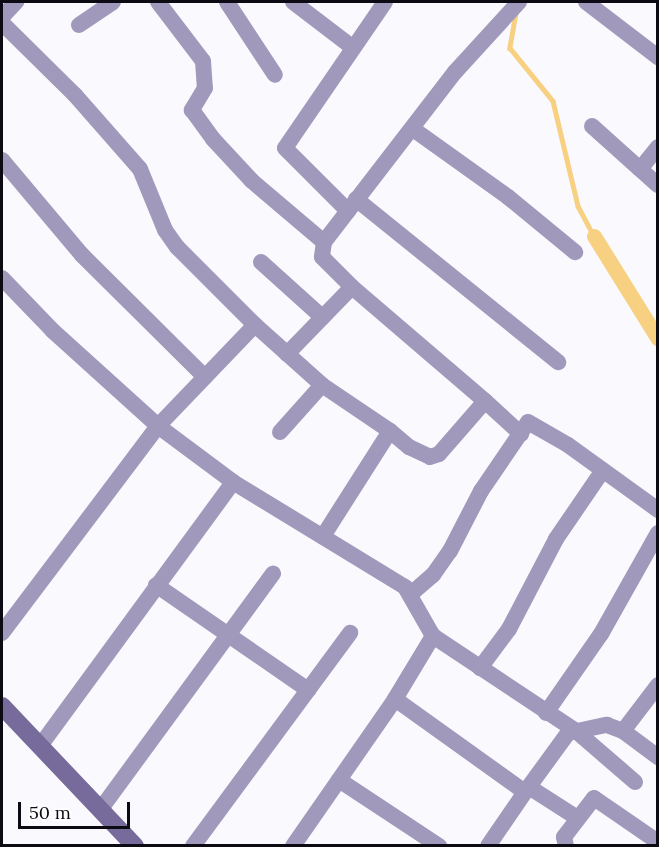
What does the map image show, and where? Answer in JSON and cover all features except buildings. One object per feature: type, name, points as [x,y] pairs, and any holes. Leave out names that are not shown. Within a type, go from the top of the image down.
[{"type":"street","points":[[2,17],[16,2]]},
{"type":"street","points":[[79,25],[113,2]]},
{"type":"street","points":[[158,2],[202,61],[205,88],[192,110],[252,181],[324,242]]},
{"type":"street","points":[[227,2],[275,75]]},
{"type":"street","points":[[293,2],[352,47]]},
{"type":"street","points":[[384,2],[285,148],[352,205],[558,362]]},
{"type":"street","points":[[519,2],[483,40],[352,205],[324,242],[322,257],[352,287],[521,434]]},
{"type":"street","points":[[586,2],[657,57]]},
{"type":"street","points":[[2,23],[75,94],[140,169],[165,230],[177,247],[255,325],[322,385],[390,431],[409,447],[430,457],[439,454],[485,401]]},
{"type":"street","points":[[592,126],[657,185]]},
{"type":"street","points":[[413,129],[508,197],[575,252]]},
{"type":"street","points":[[640,169],[657,147]]},
{"type":"street","points":[[2,160],[82,255],[205,377]]},
{"type":"street","points":[[261,262],[321,316]]},
{"type":"street","points":[[2,278],[158,426],[233,482],[412,593],[433,636],[576,731],[635,782]]},
{"type":"street","points":[[287,354],[321,316],[352,287]]},
{"type":"street","points":[[2,633],[158,426],[255,325]]},
{"type":"street","points":[[280,432],[322,385]]},
{"type":"street","points":[[412,593],[433,575],[450,551],[481,490],[528,422],[543,428],[657,510]]},
{"type":"street","points":[[322,536],[390,431]]},
{"type":"street","points":[[480,668],[509,629],[556,539],[603,470]]},
{"type":"street","points":[[40,746],[233,482]]},
{"type":"street","points":[[546,713],[601,634],[657,533]]},
{"type":"street","points":[[100,810],[230,637],[273,574]]},
{"type":"street","points":[[156,585],[308,690]]},
{"type":"street","points":[[193,846],[350,633]]},
{"type":"street","points":[[293,846],[395,699],[433,636]]},
{"type":"street","points":[[623,731],[657,685]]},
{"type":"street","points":[[395,699],[527,789],[576,817]]},
{"type":"street","points":[[2,706],[135,846]]},
{"type":"street","points":[[488,846],[568,733],[607,725],[623,731],[657,757]]},
{"type":"street","points":[[339,780],[439,846]]},
{"type":"street","points":[[566,846],[564,837],[576,817],[594,798],[657,842]]},
{"type":"waterway","points":[[516,13],[510,48],[553,101],[578,206],[594,236]]},
{"type":"waterway","points":[[594,236],[658,339]]}]
